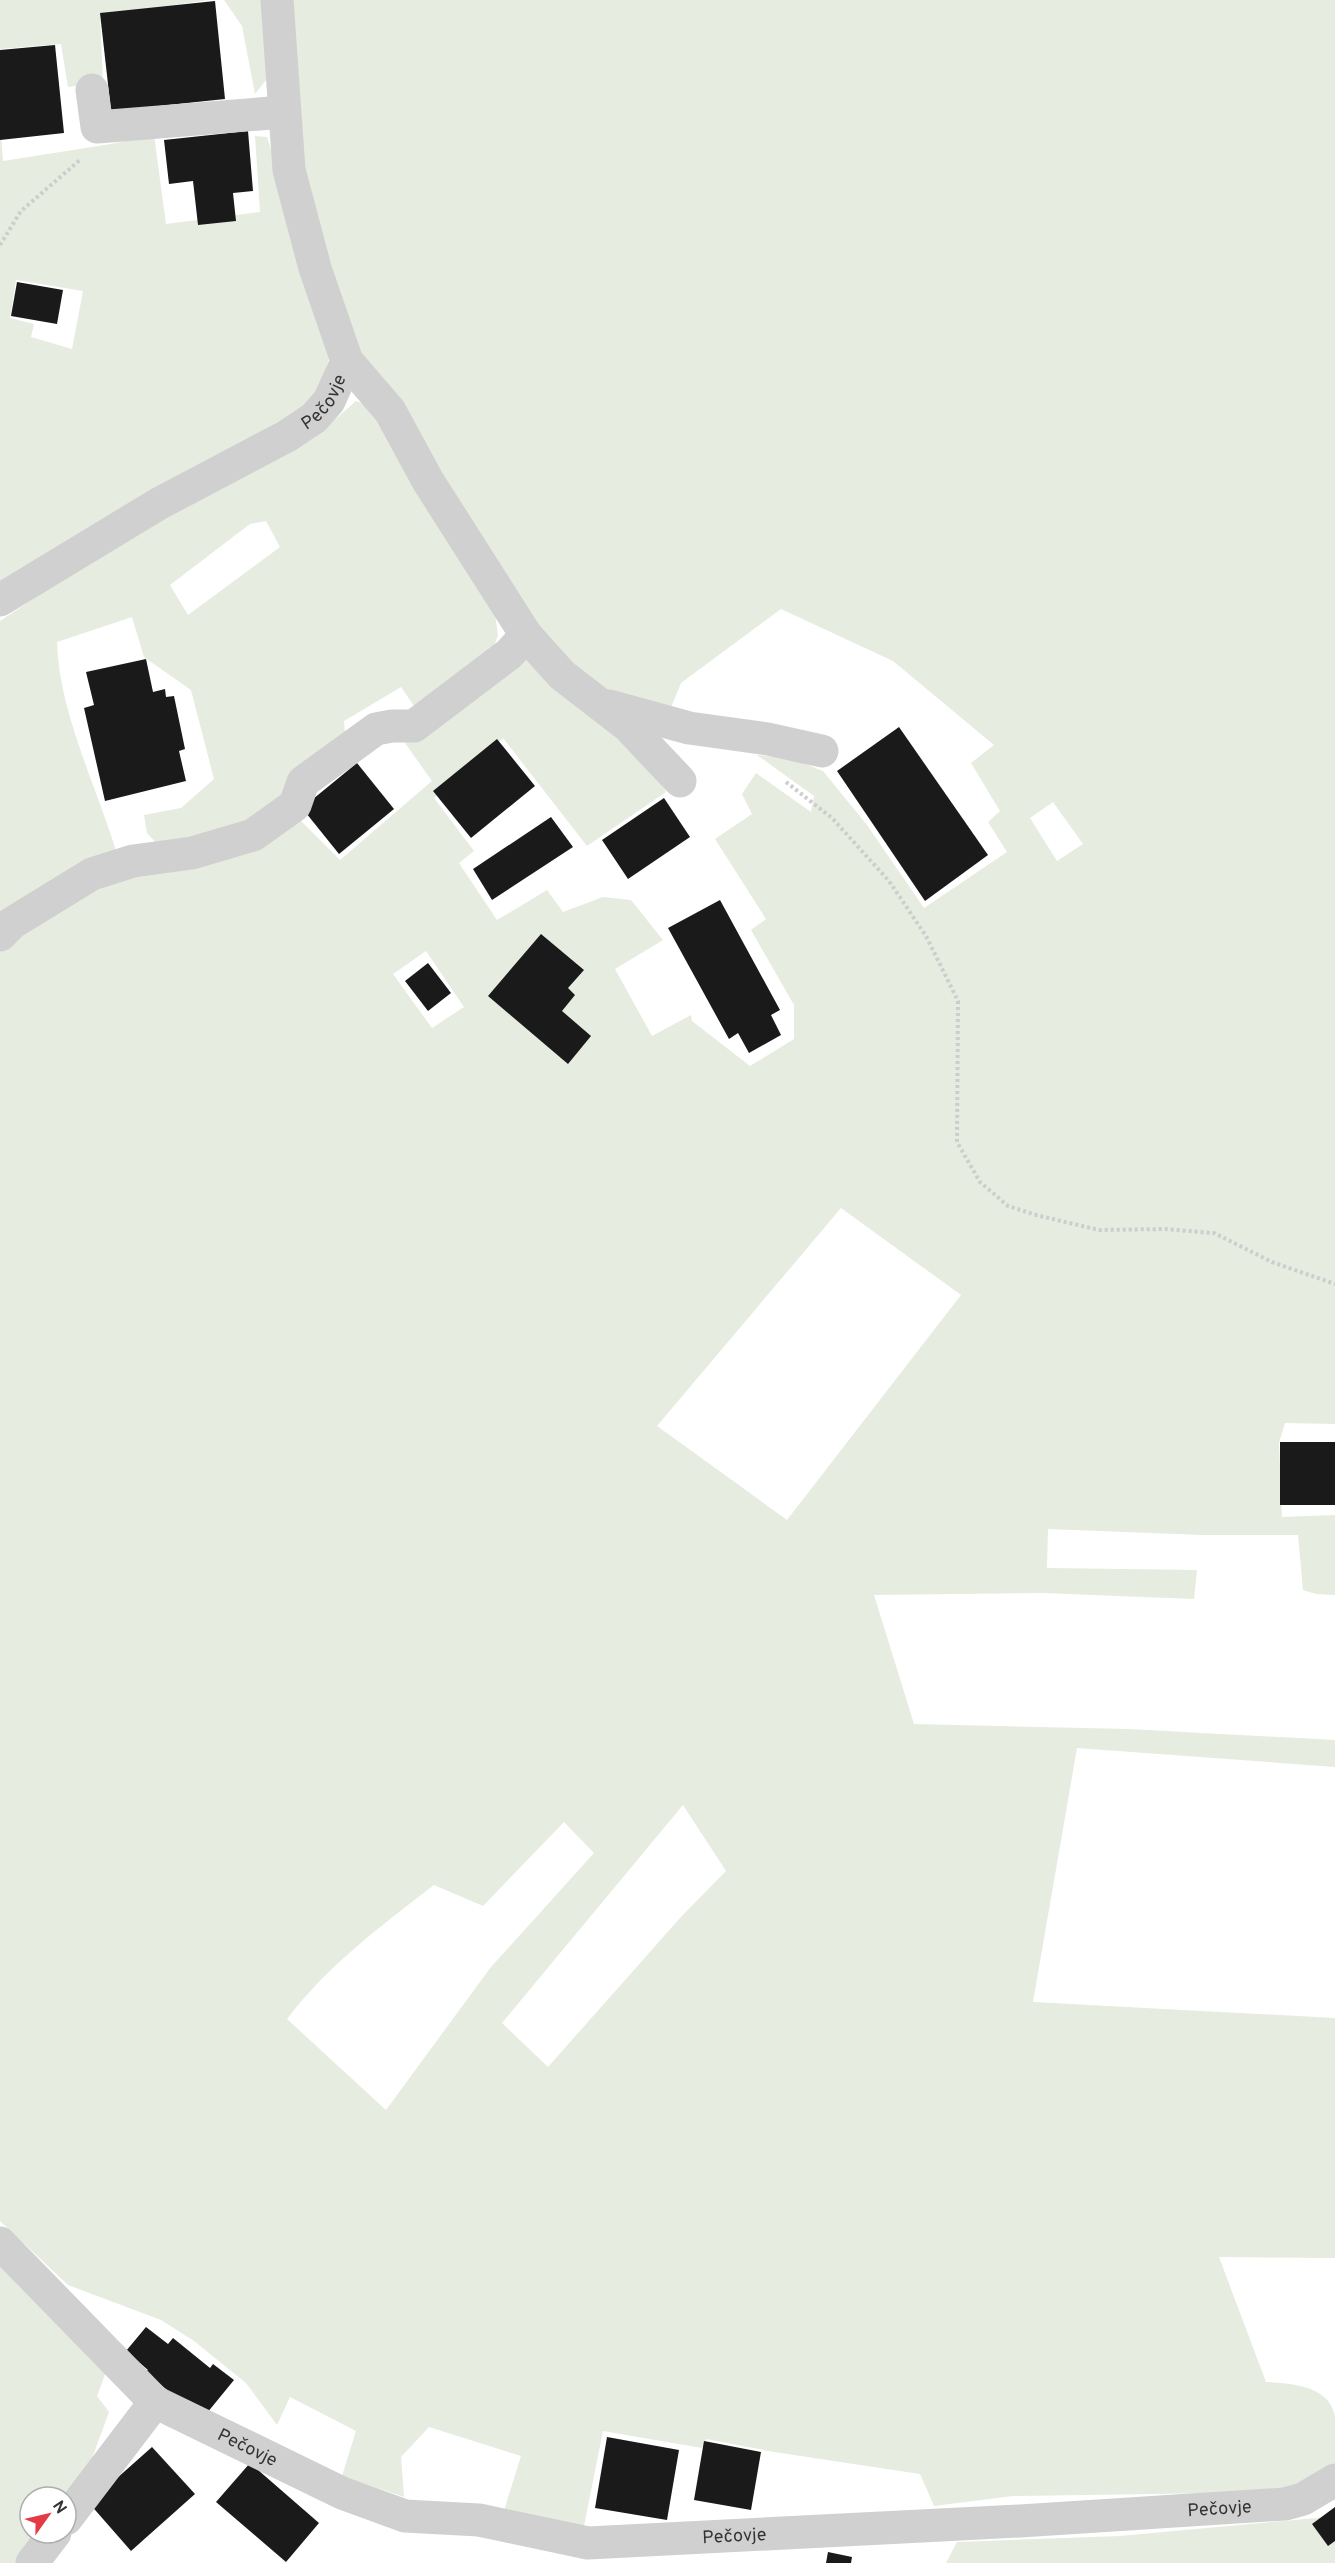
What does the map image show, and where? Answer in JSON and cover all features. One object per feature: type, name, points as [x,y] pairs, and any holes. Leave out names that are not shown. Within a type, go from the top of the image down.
[{"type":"street","name":"Pečovje","points":[[0,600],[160,503],[287,436],[314,417],[329,400],[347,362],[315,268],[289,170],[277,0]]},
{"type":"street","points":[[92,90],[97,127],[284,112]]},
{"type":"street","points":[[347,362],[390,411],[428,481],[526,635],[562,675],[628,726],[680,781]]},
{"type":"street","points":[[0,934],[12,923],[92,874],[133,861],[192,853],[253,835],[295,805],[303,782],[376,729],[414,726],[509,654],[526,635]]},
{"type":"street","points":[[599,703],[689,728],[768,739],[822,751]]},
{"type":"street","name":"Pečovje","points":[[0,2243],[155,2402],[342,2493],[405,2516],[479,2520],[588,2543],[1032,2520],[1285,2504],[1303,2499],[1335,2480]]},
{"type":"street","points":[[78,2503],[155,2402]]},
{"type":"street","points":[[32,2563],[46,2545]]},
{"type":"path","points":[[0,245],[21,211],[117,125]]},
{"type":"path","points":[[778,775],[832,818],[890,881],[926,936],[958,1001],[957,1143],[980,1182],[1008,1206],[1099,1230],[1165,1229],[1214,1233],[1272,1262],[1335,1284]]},
{"type":"shaded area","points":[[0,0],[210,0],[100,15],[103,82],[68,87],[61,44],[0,49]]},
{"type":"shaded area","points":[[224,0],[265,0],[266,80],[255,94],[242,26]]},
{"type":"shaded area","points":[[286,0],[1335,0],[1335,1424],[1285,1423],[1279,1443],[1282,1517],[1335,1515],[1335,1595],[1316,1594],[1303,1590],[1298,1535],[1203,1535],[1048,1529],[1047,1568],[1197,1570],[1194,1599],[1043,1593],[874,1595],[914,1724],[1128,1729],[1335,1740],[1335,1767],[1077,1748],[1033,2002],[1335,2018],[1335,2258],[1219,2257],[1266,2382],[1308,2388],[1326,2399],[1332,2407],[1335,2417],[1335,2464],[1296,2492],[1013,2496],[934,2506],[920,2474],[774,2452],[706,2439],[702,2448],[603,2431],[584,2526],[502,2517],[521,2456],[429,2427],[401,2457],[404,2497],[342,2476],[356,2431],[290,2397],[277,2425],[246,2383],[194,2341],[161,2320],[68,2285],[0,2221],[0,951],[90,887],[301,821],[340,860],[432,781],[405,743],[524,655],[597,717],[658,777],[666,792],[587,846],[503,738],[434,798],[474,851],[459,863],[497,920],[547,890],[563,912],[603,897],[631,900],[663,940],[615,969],[652,1036],[691,1015],[692,1021],[750,1066],[794,1039],[794,1005],[751,930],[766,919],[715,839],[752,814],[742,794],[756,773],[811,812],[814,796],[757,755],[791,758],[823,771],[867,825],[924,908],[1007,852],[988,822],[1000,811],[971,763],[994,745],[893,661],[781,609],[681,683],[668,715],[610,696],[538,636],[362,355],[297,164]],"holes":[[[1053,802],[1083,844],[1057,861],[1030,818]],[[426,951],[464,1007],[432,1028],[393,974]],[[841,1208],[961,1295],[787,1520],[657,1426]],[[683,1805],[726,1871],[680,1918],[548,2067],[502,2023]],[[564,1822],[594,1853],[491,1967],[386,2110],[287,2019],[337,1964],[434,1885],[483,1906]]]},
{"type":"shaded area","points":[[0,120],[3,161],[154,135],[166,224],[260,212],[255,136],[267,137],[332,349],[322,381],[308,410],[0,587]],"holes":[[[16,280],[83,291],[72,349],[31,337],[34,324],[10,318]]]},
{"type":"shaded area","points":[[356,401],[380,411],[495,614],[498,635],[489,660],[419,713],[401,687],[344,721],[346,745],[251,827],[159,846],[147,833],[144,815],[181,808],[214,779],[191,690],[144,657],[132,617],[57,642],[64,696],[80,750],[117,854],[0,926],[0,621],[134,532],[314,438]],"holes":[[[266,521],[280,547],[188,615],[170,585],[250,524]]]},
{"type":"shaded area","points":[[0,2260],[109,2364],[97,2396],[109,2412],[87,2472],[76,2485],[18,2485],[18,2545],[35,2545],[22,2563],[0,2563]]},
{"type":"shaded area","points":[[1327,2517],[1335,2527],[1335,2563],[946,2563],[957,2542],[1120,2536]]},
{"type":"building","points":[[215,1],[225,99],[111,111],[100,13]]},
{"type":"building","points":[[55,45],[64,133],[0,140],[0,50]]},
{"type":"building","points":[[248,131],[253,191],[233,193],[236,221],[198,225],[193,181],[169,184],[164,140]]},
{"type":"building","points":[[17,282],[63,290],[57,324],[11,316]]},
{"type":"building","points":[[146,659],[153,692],[165,689],[166,697],[174,696],[185,749],[179,751],[186,781],[105,801],[84,708],[94,705],[86,672]]},
{"type":"building","points":[[899,727],[988,855],[925,901],[837,771]]},
{"type":"building","points":[[497,739],[535,786],[471,838],[433,791]]},
{"type":"building","points":[[357,763],[394,809],[339,854],[302,808]]},
{"type":"building","points":[[664,798],[690,837],[628,879],[602,840]]},
{"type":"building","points":[[551,817],[573,847],[492,900],[473,869]]},
{"type":"building","points":[[720,900],[780,1010],[771,1015],[781,1035],[749,1053],[738,1033],[729,1039],[668,928]]},
{"type":"building","points":[[541,934],[584,970],[568,988],[575,995],[562,1011],[591,1036],[568,1064],[488,996]]},
{"type":"building","points":[[428,963],[451,993],[428,1011],[405,981]]},
{"type":"building","points":[[1280,1442],[1335,1442],[1335,1505],[1280,1505]]},
{"type":"building","points":[[146,2327],[168,2344],[173,2338],[210,2368],[213,2364],[234,2380],[207,2413],[193,2411],[145,2372],[148,2370],[126,2351]]},
{"type":"building","points":[[607,2437],[679,2450],[667,2520],[595,2508]]},
{"type":"building","points":[[704,2441],[761,2452],[751,2510],[694,2500]]},
{"type":"building","points":[[152,2447],[195,2494],[131,2551],[89,2503]]},
{"type":"building","points":[[250,2463],[319,2523],[286,2562],[216,2502]]},
{"type":"building","points":[[1335,2507],[1335,2541],[1328,2546],[1312,2524]]},
{"type":"building","points":[[828,2552],[852,2557],[851,2563],[826,2563]]}]
